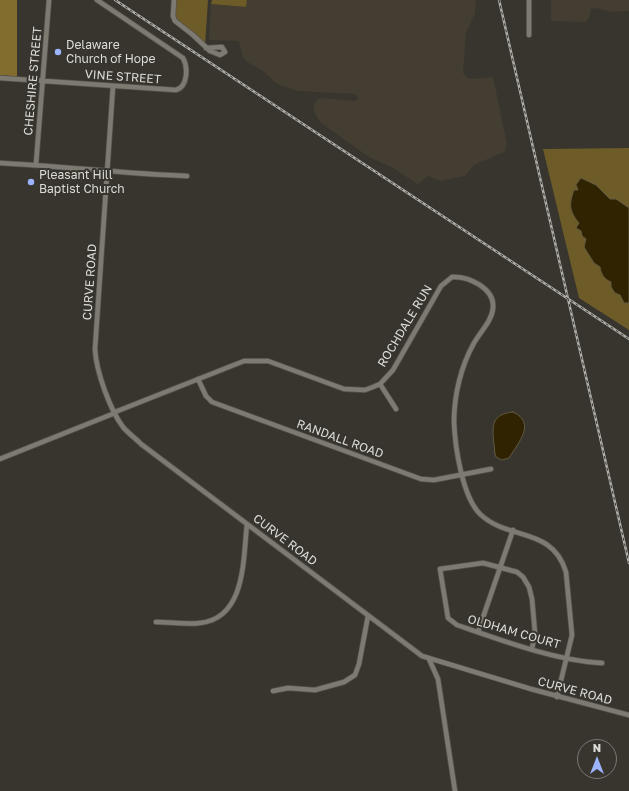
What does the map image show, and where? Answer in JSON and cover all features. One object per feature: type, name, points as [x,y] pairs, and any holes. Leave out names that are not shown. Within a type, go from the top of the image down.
[{"type":"street","name":"CHESHIRE STREET","points":[[36,164],[49,0]]},
{"type":"street","name":"VINE STREET","points":[[0,78],[176,90],[183,87],[185,61],[181,56],[96,0]]},
{"type":"street","points":[[174,0],[174,19],[206,48]]},
{"type":"street","points":[[529,0],[529,35]]},
{"type":"street","name":"CURVE ROAD","points":[[112,86],[95,355],[97,368],[120,423],[132,436],[422,656],[557,697],[629,715]]},
{"type":"street","points":[[0,162],[36,164],[51,167],[106,172],[187,176]]},
{"type":"street","name":"ROCHDALE RUN","points":[[0,459],[244,361],[268,361],[344,389],[365,390],[380,384],[392,370],[445,281],[452,277],[468,278],[488,292],[493,307],[491,315],[474,343],[463,368],[457,391],[454,422],[462,475],[467,496],[477,511],[492,522],[544,541],[558,553],[564,564],[572,635],[568,658],[557,697]]},
{"type":"street","name":"RANDALL ROAD","points":[[198,379],[206,396],[212,402],[393,469],[428,480],[491,469]]},
{"type":"street","points":[[380,384],[396,409]]},
{"type":"street","points":[[156,622],[207,622],[219,616],[230,607],[238,588],[247,524]]},
{"type":"street","points":[[478,632],[513,530]]},
{"type":"street","name":"OLDHAM COURT","points":[[500,567],[483,563],[440,569],[448,618],[457,625],[532,649],[568,658],[602,663]]},
{"type":"street","points":[[500,567],[517,572],[523,577],[529,587],[535,633],[532,649]]},
{"type":"street","points":[[273,691],[288,688],[315,690],[344,682],[354,675],[360,664],[368,616]]},
{"type":"street","points":[[429,658],[438,679],[455,791]]},
{"type":"shaded area","points":[[0,0],[17,0],[16,77],[0,75]]},
{"type":"shaded area","points":[[175,0],[208,0],[205,46],[179,24],[174,16]]},
{"type":"shaded area","points":[[212,0],[247,0],[246,7],[211,4]]},
{"type":"shaded area","points":[[247,0],[476,0],[475,13],[466,33],[463,73],[469,79],[493,77],[507,144],[504,152],[474,165],[465,176],[440,181],[428,176],[417,184],[395,169],[369,157],[320,122],[314,112],[314,105],[317,100],[321,98],[355,101],[358,99],[356,94],[297,91],[277,84],[263,71],[247,62],[243,57],[239,41],[209,40],[211,4],[246,7]]},
{"type":"shaded area","points":[[551,0],[629,0],[629,11],[612,12],[595,8],[591,9],[589,18],[586,22],[551,21]]},
{"type":"shaded area","points":[[629,148],[629,330],[579,298],[543,149]]},
{"type":"shaded area","points":[[581,178],[596,185],[610,199],[616,199],[629,208],[629,303],[624,303],[620,295],[615,293],[611,287],[611,282],[603,276],[600,267],[594,263],[584,247],[586,239],[582,236],[581,231],[576,228],[579,223],[573,215],[571,199],[574,190],[578,190],[576,185]]},
{"type":"shaded area","points":[[513,412],[524,422],[525,427],[521,440],[509,458],[502,460],[496,457],[495,454],[493,438],[494,422],[500,415]]},
{"type":"railway","points":[[115,0],[629,339]]},
{"type":"railway","points":[[499,0],[629,563]]},
{"type":"place","name":"Delaware Church of Hope","points":[[58,52]]},
{"type":"place","name":"Pleasant Hill Baptist Church","points":[[31,182]]}]
